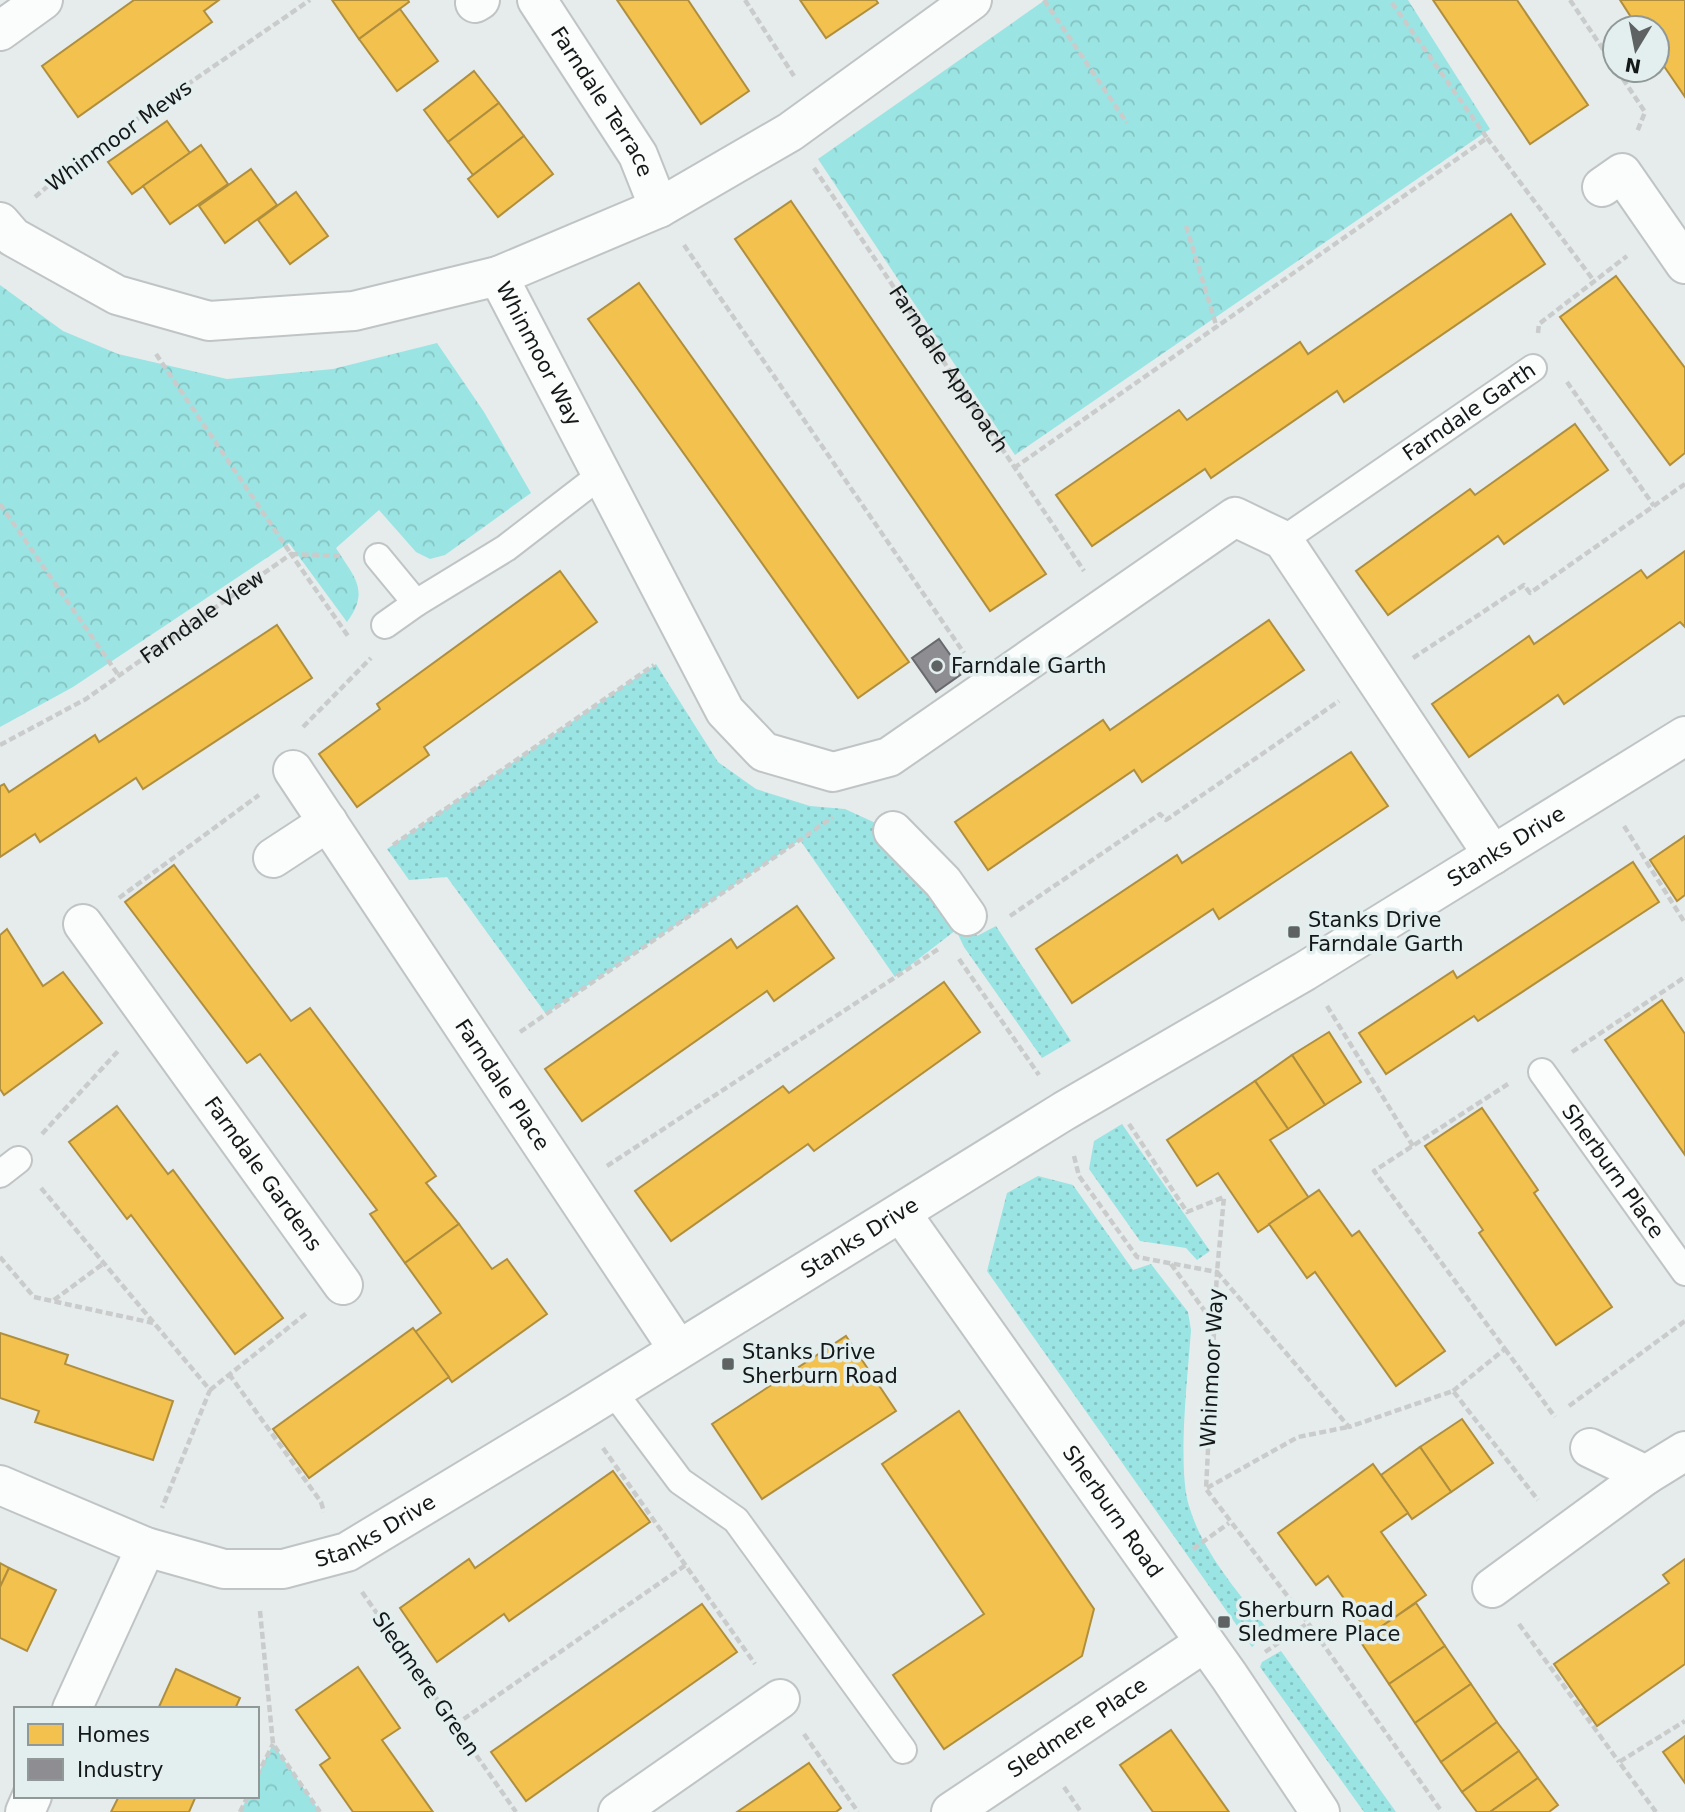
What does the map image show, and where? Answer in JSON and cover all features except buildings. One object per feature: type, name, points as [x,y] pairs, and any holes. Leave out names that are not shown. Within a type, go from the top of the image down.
[{"type":"street","points":[[0,31],[43,0]]},
{"type":"street","name":"Farndale Terrace","points":[[537,0],[638,155],[659,208]]},
{"type":"street","points":[[498,276],[659,208],[804,122],[966,2]]},
{"type":"street","points":[[1612,180],[1661,229],[1685,264]]},
{"type":"street","name":"Whinmoor Way","points":[[1,224],[13,237],[117,295],[209,320],[354,312],[498,276],[725,711],[765,752],[833,772],[889,757],[988,688]]},
{"type":"street","points":[[988,688],[1235,517],[1283,540],[1375,682],[1493,855]]},
{"type":"street","name":"Stanks Drive","points":[[0,1485],[146,1548],[224,1569],[283,1569],[346,1552],[577,1413],[1064,1111],[1306,971],[1685,736]]},
{"type":"street","name":"Farndale Place","points":[[293,770],[678,1349]]},
{"type":"street","points":[[273,858],[328,822]]},
{"type":"street","points":[[892,831],[943,882],[963,925]]},
{"type":"street","name":"Farndale Gardens","points":[[83,924],[343,1285]]},
{"type":"street","name":"Sherburn Road","points":[[901,1213],[1205,1643],[1320,1812]]},
{"type":"street","points":[[1590,1448],[1646,1475]]},
{"type":"street","points":[[1492,1588],[1646,1475],[1685,1451]]},
{"type":"street","points":[[73,1707],[146,1548]]},
{"type":"street","name":"Sledmere Place","points":[[951,1812],[1205,1643]]},
{"type":"street","points":[[618,1812],[780,1699]]},
{"type":"lane","name":"Farndale Garth","points":[[1283,540],[1533,368]]},
{"type":"lane","points":[[385,625],[506,548],[603,474]]},
{"type":"lane","points":[[377,557],[416,603]]},
{"type":"lane","name":"Sherburn Place","points":[[1542,1072],[1685,1272]]},
{"type":"lane","points":[[612,1390],[680,1481],[736,1520],[904,1750]]},
{"type":"path","name":"Whinmoor Mews","points":[[1,224],[82,157],[310,0]]},
{"type":"path","name":"Farndale Approach","points":[[745,0],[804,122],[1014,468],[1107,605]]},
{"type":"path","points":[[1044,0],[1127,123]]},
{"type":"path","points":[[1390,0],[1487,138],[1594,281]]},
{"type":"path","points":[[1570,0],[1601,46]]},
{"type":"path","points":[[1612,180],[1646,112],[1626,84]]},
{"type":"path","points":[[1014,468],[1487,138]]},
{"type":"path","points":[[659,208],[988,688]]},
{"type":"path","points":[[1186,226],[1217,328]]},
{"type":"path","points":[[1533,368],[1539,324],[1661,229]]},
{"type":"path","points":[[154,349],[351,641]]},
{"type":"path","name":"Farndale Garth","points":[[1533,368],[1566,381],[1654,506]]},
{"type":"path","points":[[1007,918],[1160,814],[1166,820],[1343,698],[1375,682],[1524,585],[1530,593],[1685,484]]},
{"type":"path","points":[[0,504],[119,676]]},
{"type":"path","points":[[291,554],[377,557]]},
{"type":"path","name":"Farndale View","points":[[0,746],[86,699],[291,554]]},
{"type":"path","points":[[83,924],[293,770],[287,744],[367,663],[385,625]]},
{"type":"path","points":[[359,868],[689,640]]},
{"type":"path","points":[[359,652],[367,663]]},
{"type":"path","points":[[1601,789],[1685,923]]},
{"type":"path","points":[[484,1057],[834,817]]},
{"type":"path","points":[[572,1189],[963,925]]},
{"type":"path","name":"Whinmoor Way","points":[[963,925],[953,951],[1064,1111],[1079,1175],[1137,1257],[1217,1272],[1206,1489]]},
{"type":"path","points":[[1306,971],[1413,1146]]},
{"type":"path","points":[[1590,1448],[1555,1416],[1374,1171],[1512,1081],[1542,1072],[1685,977]]},
{"type":"path","points":[[150,1017],[9,1167],[103,1263],[210,1390]]},
{"type":"path","points":[[1105,1088],[1187,1212],[1224,1197],[1217,1272],[1349,1427]]},
{"type":"path","points":[[0,1257],[34,1297],[154,1323]]},
{"type":"path","points":[[52,1301],[103,1263]]},
{"type":"path","points":[[1170,1263],[1214,1324]]},
{"type":"path","points":[[146,1548],[210,1390],[343,1285]]},
{"type":"path","points":[[1555,1416],[1685,1321]]},
{"type":"path","points":[[1442,1812],[1308,1623],[1206,1489],[1298,1437],[1349,1427],[1453,1391],[1505,1349]]},
{"type":"path","name":"Sledmere Green","points":[[229,1374],[321,1502],[337,1555],[516,1812]]},
{"type":"path","points":[[1453,1391],[1565,1535]]},
{"type":"path","points":[[577,1413],[687,1564],[858,1812]]},
{"type":"path","points":[[455,1725],[687,1564]]},
{"type":"path","points":[[255,1569],[273,1744],[320,1812]]},
{"type":"path","points":[[1492,1588],[1656,1812]]},
{"type":"path","points":[[1619,1762],[1685,1721]]},
{"type":"path","points":[[259,1772],[273,1744]]},
{"type":"green space","points":[[1045,0],[1408,0],[1490,129],[1015,455],[818,159]]},
{"type":"green space","points":[[0,285],[63,331],[118,354],[227,379],[333,369],[437,343],[484,412],[531,493],[445,555],[430,559],[416,552],[379,510],[336,548],[353,575],[359,592],[354,611],[347,622],[289,543],[73,687],[0,727]]},
{"type":"green space","points":[[656,664],[718,762],[756,789],[810,806],[845,809],[893,831],[967,916],[977,936],[996,926],[1071,1041],[1042,1058],[964,947],[956,930],[895,977],[800,840],[546,1014],[447,877],[409,880],[387,849]]},
{"type":"green space","points":[[1122,1124],[1210,1251],[1197,1260],[1186,1248],[1140,1241],[1089,1169],[1094,1141]]},
{"type":"green space","points":[[1038,1176],[1073,1185],[1133,1270],[1151,1264],[1188,1312],[1191,1330],[1184,1420],[1184,1468],[1189,1506],[1212,1555],[1267,1628],[1264,1636],[1252,1647],[987,1271],[1007,1193]]},
{"type":"green space","points":[[1281,1651],[1396,1812],[1364,1812],[1260,1667],[1262,1662]]},
{"type":"green space","points":[[273,1744],[320,1812],[240,1812],[247,1798],[259,1798],[259,1772]]},
{"type":"place","name":"Farndale Garth","points":[[937,666]]},
{"type":"place","name":"Stanks Drive Farndale Garth","points":[[1294,932]]},
{"type":"place","name":"Stanks Drive Sherburn Road","points":[[728,1364]]},
{"type":"place","name":"Sherburn Road Sledmere Place","points":[[1224,1622]]}]
